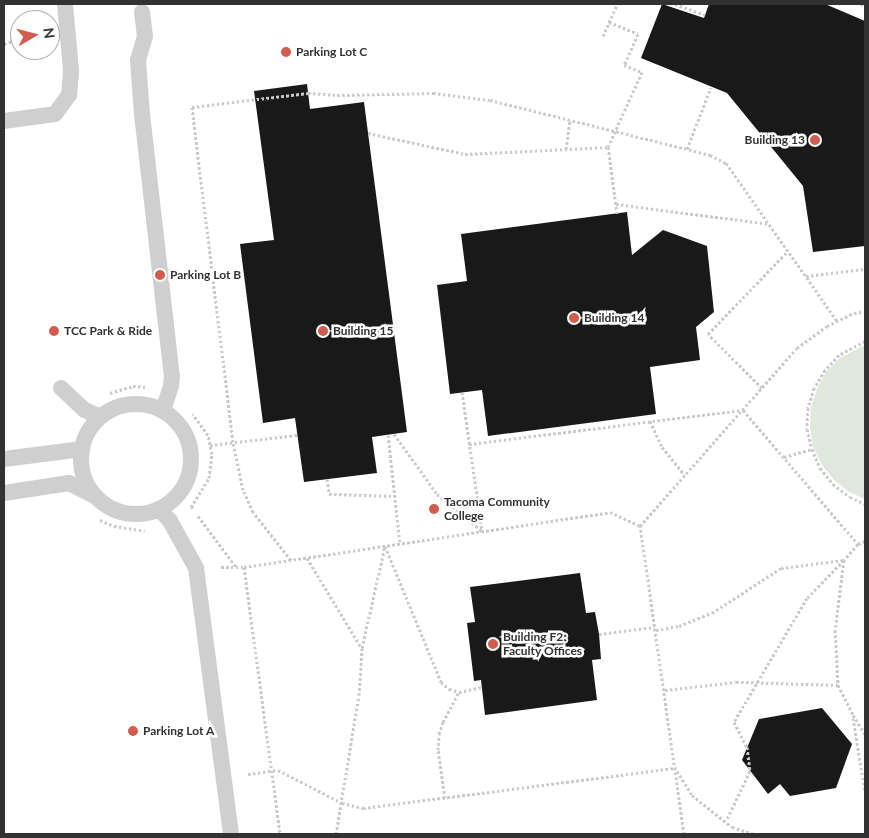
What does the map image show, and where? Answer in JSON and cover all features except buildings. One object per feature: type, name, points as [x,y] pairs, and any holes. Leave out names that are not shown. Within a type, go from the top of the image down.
[{"type":"lane","points":[[4,121],[55,114],[69,94],[72,70],[65,4]]},
{"type":"lane","points":[[142,12],[145,36],[138,60],[142,114],[172,376],[171,386],[163,411]]},
{"type":"lane","points":[[61,388],[85,410],[100,417]]},
{"type":"lane","points":[[4,493],[69,483],[96,497],[109,507],[126,513],[143,514],[160,509],[174,499],[185,484],[190,466],[190,447],[182,430],[163,411],[135,404],[117,407],[100,417],[88,432],[82,449],[81,466],[87,484],[96,497]]},
{"type":"lane","points":[[4,459],[82,449]]},
{"type":"lane","points":[[160,509],[170,522],[196,568],[231,834]]},
{"type":"path","points":[[603,36],[617,4]]},
{"type":"path","points":[[675,4],[705,15]]},
{"type":"path","points":[[691,10],[694,4]]},
{"type":"path","points":[[861,4],[865,6]]},
{"type":"path","points":[[609,22],[638,34],[624,65],[642,72],[608,147],[617,213]]},
{"type":"path","points":[[687,149],[711,87]]},
{"type":"path","points":[[291,560],[253,512],[243,490],[233,442],[192,107],[308,93],[337,95],[433,93],[490,100],[710,155],[726,163],[837,321]]},
{"type":"path","points":[[566,149],[570,120]]},
{"type":"path","points":[[368,134],[465,154],[608,147]]},
{"type":"path","points":[[616,204],[769,224]]},
{"type":"path","points":[[762,388],[708,334],[788,251]]},
{"type":"path","points":[[806,276],[865,269]]},
{"type":"path","points":[[684,834],[665,690],[640,526],[797,348],[837,321],[865,311]]},
{"type":"path","points":[[865,341],[839,355],[824,370],[814,388],[808,408],[807,429],[812,449],[820,468],[834,484],[850,497],[865,504]]},
{"type":"path","points":[[107,394],[133,386],[150,388]]},
{"type":"path","points":[[462,392],[482,532]]},
{"type":"path","points":[[469,444],[743,410]]},
{"type":"path","points":[[743,410],[858,544]]},
{"type":"path","points":[[193,414],[208,435],[212,454],[209,478],[192,506],[236,567]]},
{"type":"path","points":[[650,421],[662,447],[685,475]]},
{"type":"path","points":[[210,445],[298,434]]},
{"type":"path","points":[[394,434],[438,494],[482,532]]},
{"type":"path","points":[[388,435],[400,544]]},
{"type":"path","points":[[784,457],[812,449]]},
{"type":"path","points":[[327,479],[330,494],[394,496]]},
{"type":"path","points":[[196,568],[244,567],[610,512],[640,526]]},
{"type":"path","points":[[726,822],[750,771],[747,747],[734,722],[755,683],[807,598],[858,544],[865,541]]},
{"type":"path","points":[[336,834],[359,695],[362,648],[385,546]]},
{"type":"path","points":[[385,546],[437,673],[449,689],[459,692],[482,688]]},
{"type":"path","points":[[307,558],[362,648]]},
{"type":"path","points":[[599,634],[679,626],[712,613],[781,568],[844,560]]},
{"type":"path","points":[[844,560],[835,630],[838,685],[865,734]]},
{"type":"path","points":[[244,567],[280,834]]},
{"type":"path","points":[[665,690],[736,682],[838,685]]},
{"type":"path","points":[[444,798],[438,750],[439,734],[443,722],[459,692]]},
{"type":"path","points":[[853,715],[865,791]]},
{"type":"path","points":[[223,778],[278,770],[342,803],[363,808],[676,768]]},
{"type":"path","points":[[676,768],[692,795],[726,822],[753,834]]},
{"type":"shaded area","points":[[865,345],[865,499],[849,492],[834,480],[822,465],[813,447],[810,427],[811,408],[817,389],[826,372],[840,358]]},
{"type":"place","name":"Parking Lot C","points":[[286,52]]},
{"type":"place","name":"Building 13","points":[[815,140]]},
{"type":"place","name":"Parking Lot B","points":[[160,275]]},
{"type":"place","name":"Building 14","points":[[574,318]]},
{"type":"place","name":"TCC Park & Ride","points":[[54,331]]},
{"type":"place","name":"Building 15","points":[[323,331]]},
{"type":"place","name":"Tacoma Community College","points":[[434,509]]},
{"type":"place","name":"Building F2: Faculty Offices","points":[[493,644]]},
{"type":"place","name":"Parking Lot A","points":[[133,731]]}]
